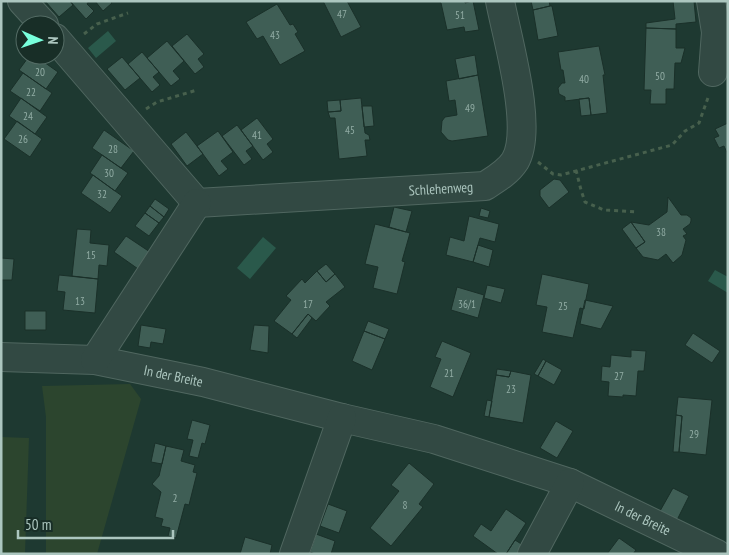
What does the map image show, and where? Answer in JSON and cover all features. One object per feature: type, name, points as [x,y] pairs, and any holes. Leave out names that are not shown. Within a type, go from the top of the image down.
[{"type":"street","points":[[22,1],[35,15]]},
{"type":"street","name":"Schlehenweg","points":[[197,203],[486,186],[504,172],[514,161],[520,148],[522,118],[518,88],[500,1]]},
{"type":"street","points":[[711,1],[716,32],[713,72]]},
{"type":"street","points":[[65,49],[197,203],[95,360]]},
{"type":"street","name":"In der Breite","points":[[1,357],[95,360],[203,382],[342,418],[434,439],[570,483],[717,554]]},
{"type":"street","points":[[294,554],[342,418]]},
{"type":"street","points":[[532,554],[570,483]]},
{"type":"path","points":[[65,40],[97,24],[128,13]]},
{"type":"path","points":[[520,148],[553,174],[561,175],[672,145],[685,131],[699,123],[708,101],[713,72]]},
{"type":"path","points":[[127,121],[157,102],[197,90]]},
{"type":"path","points":[[576,170],[585,202],[604,210],[638,212]]},
{"type":"shaded area","points":[[108,31],[116,41],[96,58],[88,48]]},
{"type":"shaded area","points":[[263,237],[276,248],[250,279],[237,268]]},
{"type":"shaded area","points":[[715,270],[728,277],[728,293],[708,281]]},
{"type":"shaded area","points":[[130,384],[141,399],[97,554],[46,554],[46,417],[42,386]]},
{"type":"shaded area","points":[[1,437],[29,438],[25,554],[1,554]]},
{"type":"building","points":[[45,1],[70,1],[73,5],[61,15],[57,15]]},
{"type":"building","points":[[70,1],[89,1],[87,4],[94,11],[86,19]]},
{"type":"building","points":[[95,1],[110,1],[112,3],[103,11]]},
{"type":"building","points":[[323,1],[347,1],[361,27],[341,37]]},
{"type":"building","points":[[438,1],[465,1],[465,3],[473,1],[479,30],[465,32],[464,27],[447,30],[441,3]]},
{"type":"building","points":[[531,1],[549,1],[550,6],[533,10]]},
{"type":"building","points":[[673,1],[694,1],[696,22],[676,24],[676,29],[646,28],[646,23],[675,19]]},
{"type":"building","points":[[277,4],[290,25],[293,24],[298,32],[295,34],[305,51],[280,65],[263,36],[257,39],[246,22]]},
{"type":"building","points":[[552,6],[558,36],[538,40],[533,10]]},
{"type":"building","points":[[646,28],[676,29],[676,48],[685,48],[681,63],[675,63],[674,89],[666,89],[666,104],[650,104],[651,90],[644,90]]},
{"type":"building","points":[[187,34],[204,54],[198,59],[204,67],[195,74],[172,46]]},
{"type":"building","points":[[167,41],[184,61],[173,71],[180,79],[171,86],[147,58]]},
{"type":"building","points":[[599,46],[605,75],[603,75],[607,113],[591,115],[589,98],[565,101],[565,97],[559,94],[558,88],[562,83],[565,83],[558,52]]},
{"type":"building","points":[[142,52],[159,72],[153,77],[160,85],[152,92],[128,64]]},
{"type":"building","points":[[475,55],[478,75],[459,79],[455,59]]},
{"type":"building","points":[[122,57],[140,78],[125,90],[107,69]]},
{"type":"building","points":[[23,65],[48,65],[58,72],[46,89],[19,70]]},
{"type":"building","points":[[23,73],[52,93],[40,111],[10,91]]},
{"type":"building","points":[[478,75],[488,136],[448,140],[441,132],[442,121],[445,117],[457,115],[455,100],[449,101],[446,81]]},
{"type":"building","points":[[21,98],[47,117],[35,134],[9,116]]},
{"type":"building","points":[[361,98],[365,133],[369,135],[370,140],[365,140],[367,156],[339,159],[335,118],[330,118],[328,112],[341,111],[340,100]]},
{"type":"building","points":[[589,98],[591,115],[581,116],[579,99]]},
{"type":"building","points":[[340,100],[341,111],[328,112],[327,101]]},
{"type":"building","points":[[362,106],[372,106],[374,126],[364,127]]},
{"type":"building","points":[[257,118],[273,139],[267,144],[273,152],[263,160],[241,130]]},
{"type":"building","points":[[17,121],[42,139],[30,157],[4,139]]},
{"type":"building","points":[[728,123],[728,155],[724,146],[719,148],[714,138],[719,136],[715,129]]},
{"type":"building","points":[[237,125],[253,146],[246,151],[252,159],[244,165],[222,136]]},
{"type":"building","points":[[104,130],[134,151],[121,168],[92,148]]},
{"type":"building","points":[[218,131],[233,152],[221,161],[228,169],[219,176],[197,146]]},
{"type":"building","points":[[186,132],[203,154],[187,166],[171,144]]},
{"type":"building","points":[[102,155],[128,173],[115,191],[90,173]]},
{"type":"building","points":[[93,175],[122,196],[110,213],[81,193]]},
{"type":"building","points":[[554,179],[560,180],[569,192],[549,208],[540,196],[540,190]]},
{"type":"building","points":[[668,197],[681,215],[687,215],[691,218],[690,224],[683,229],[687,234],[683,236],[686,240],[682,255],[673,263],[666,254],[658,260],[643,257],[636,248],[645,242],[631,222],[649,225],[667,212]]},
{"type":"building","points":[[155,199],[169,209],[164,217],[150,206]]},
{"type":"building","points":[[150,206],[164,217],[159,223],[145,213]]},
{"type":"building","points":[[394,207],[412,211],[406,232],[389,227]]},
{"type":"building","points":[[481,208],[490,211],[488,218],[479,216]]},
{"type":"building","points":[[145,213],[159,223],[149,236],[135,226]]},
{"type":"building","points":[[469,216],[499,224],[495,242],[480,238],[473,262],[446,255],[450,237],[464,241]]},
{"type":"building","points":[[631,222],[645,242],[636,248],[622,229]]},
{"type":"building","points":[[375,224],[410,233],[402,261],[405,262],[397,294],[373,288],[378,267],[365,264]]},
{"type":"building","points":[[77,229],[91,230],[90,243],[109,245],[107,266],[99,265],[98,279],[72,276]]},
{"type":"building","points":[[126,236],[153,254],[141,271],[114,252]]},
{"type":"building","points":[[478,245],[493,250],[489,267],[473,262]]},
{"type":"building","points":[[1,258],[14,259],[12,280],[2,280],[1,290]]},
{"type":"building","points":[[326,264],[335,274],[326,282],[317,271]]},
{"type":"building","points":[[317,271],[326,282],[335,274],[345,287],[326,302],[330,306],[316,321],[308,314],[292,334],[274,321],[291,300],[286,296],[302,279],[305,283]]},
{"type":"building","points":[[542,274],[589,284],[584,309],[580,308],[573,338],[542,332],[547,307],[536,305]]},
{"type":"building","points":[[59,275],[98,279],[95,313],[63,310],[65,292],[57,291]]},
{"type":"building","points":[[487,285],[505,289],[501,303],[484,298]]},
{"type":"building","points":[[457,287],[484,295],[478,318],[451,310]]},
{"type":"building","points":[[585,300],[613,306],[601,329],[580,324]]},
{"type":"building","points":[[25,311],[46,311],[46,330],[25,330]]},
{"type":"building","points":[[308,314],[312,318],[297,338],[292,334]]},
{"type":"building","points":[[368,321],[389,329],[385,339],[364,331]]},
{"type":"building","points":[[141,325],[166,329],[163,344],[151,342],[150,348],[138,346]]},
{"type":"building","points":[[254,325],[269,326],[268,353],[250,350]]},
{"type":"building","points":[[364,331],[385,339],[372,370],[352,361]]},
{"type":"building","points":[[693,333],[720,351],[712,363],[685,345]]},
{"type":"building","points":[[442,341],[471,353],[453,397],[430,387],[441,359],[435,357]]},
{"type":"building","points":[[631,350],[646,351],[644,371],[638,371],[636,396],[608,396],[609,382],[601,381],[602,366],[610,367],[611,355],[631,357]]},
{"type":"building","points":[[543,359],[546,361],[538,376],[534,374]]},
{"type":"building","points":[[546,361],[562,370],[554,385],[538,376]]},
{"type":"building","points":[[497,369],[511,371],[509,377],[496,375]]},
{"type":"building","points":[[511,371],[531,375],[523,423],[489,417],[496,375],[509,377]]},
{"type":"building","points":[[678,397],[712,400],[706,455],[679,452],[682,416],[676,415]]},
{"type":"building","points":[[487,400],[492,401],[489,417],[484,416]]},
{"type":"building","points":[[676,415],[682,416],[679,452],[673,452]]},
{"type":"building","points":[[192,420],[210,425],[205,444],[202,443],[198,458],[189,456],[193,440],[187,439]]},
{"type":"building","points":[[556,421],[573,431],[557,458],[540,448]]},
{"type":"building","points":[[155,443],[166,446],[162,464],[151,462]]},
{"type":"building","points":[[166,446],[184,450],[181,461],[195,465],[193,472],[197,473],[189,505],[185,504],[176,538],[168,536],[170,528],[161,526],[163,519],[155,517],[161,492],[152,484],[159,476]]},
{"type":"building","points":[[409,463],[434,484],[419,504],[423,507],[391,546],[370,528],[399,491],[391,485]]},
{"type":"building","points":[[673,488],[689,496],[677,520],[660,511]]},
{"type":"building","points":[[328,504],[347,511],[339,533],[320,526]]},
{"type":"building","points":[[506,509],[526,523],[506,554],[498,554],[473,536],[481,524],[491,531]]},
{"type":"building","points":[[316,534],[335,541],[331,554],[315,554],[310,552]]},
{"type":"building","points":[[245,537],[272,545],[270,554],[240,554]]},
{"type":"building","points":[[619,538],[636,550],[633,554],[607,554]]},
{"type":"building","points":[[515,540],[523,545],[518,554],[506,554]]}]
